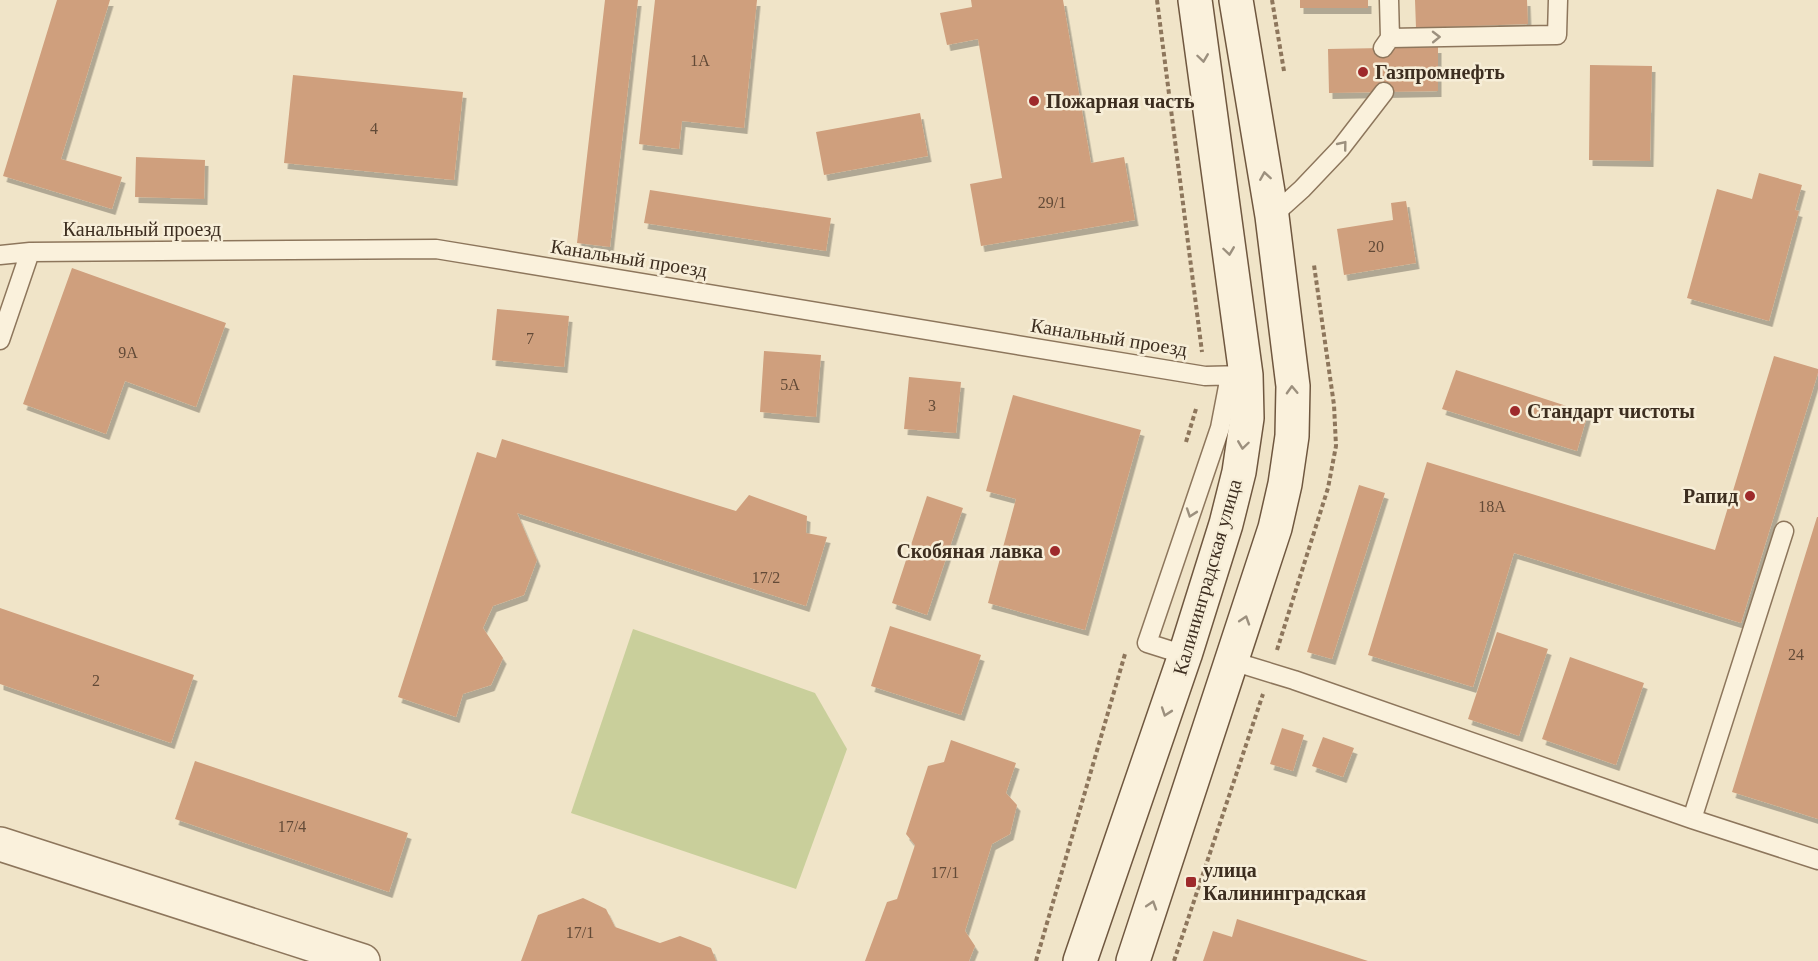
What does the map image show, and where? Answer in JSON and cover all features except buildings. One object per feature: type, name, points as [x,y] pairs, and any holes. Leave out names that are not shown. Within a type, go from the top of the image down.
[{"type":"main road","name":"Калининградская улица","points":[[1080,961],[1185,655],[1226,524],[1239,472],[1246,418],[1238,376],[1195,0]]},
{"type":"main road","points":[[1133,961],[1275,528],[1285,484],[1292,436],[1293,386],[1272,216],[1236,0]]},
{"type":"main road","points":[[0,844],[363,961]]},
{"type":"lane","points":[[1389,0],[1387,43],[1557,35],[1558,0]]},
{"type":"lane","points":[[1272,216],[1302,189],[1340,149],[1384,92]]},
{"type":"lane","name":"Канальный проезд","points":[[0,255],[30,252],[436,249],[1205,376],[1238,376]]},
{"type":"lane","points":[[0,340],[30,252]]},
{"type":"lane","points":[[1692,819],[1784,531]]},
{"type":"lane","points":[[1232,661],[1818,860]]},
{"type":"path","points":[[1157,0],[1205,376],[1185,444]]},
{"type":"path","points":[[1036,961],[1127,648]]},
{"type":"green space","points":[[633,629],[815,693],[847,749],[796,889],[571,813]]},
{"type":"place","name":"Газпромнефть","points":[[1363,72]]},
{"type":"place","name":"Пожарная часть","points":[[1034,101]]},
{"type":"place","name":"Стандарт чистоты","points":[[1515,411]]},
{"type":"place","name":"Рапид","points":[[1750,496]]},
{"type":"place","name":"Скобяная лавка","points":[[1055,551]]},
{"type":"place","name":"улица Калининградская","points":[[1191,882]]}]
